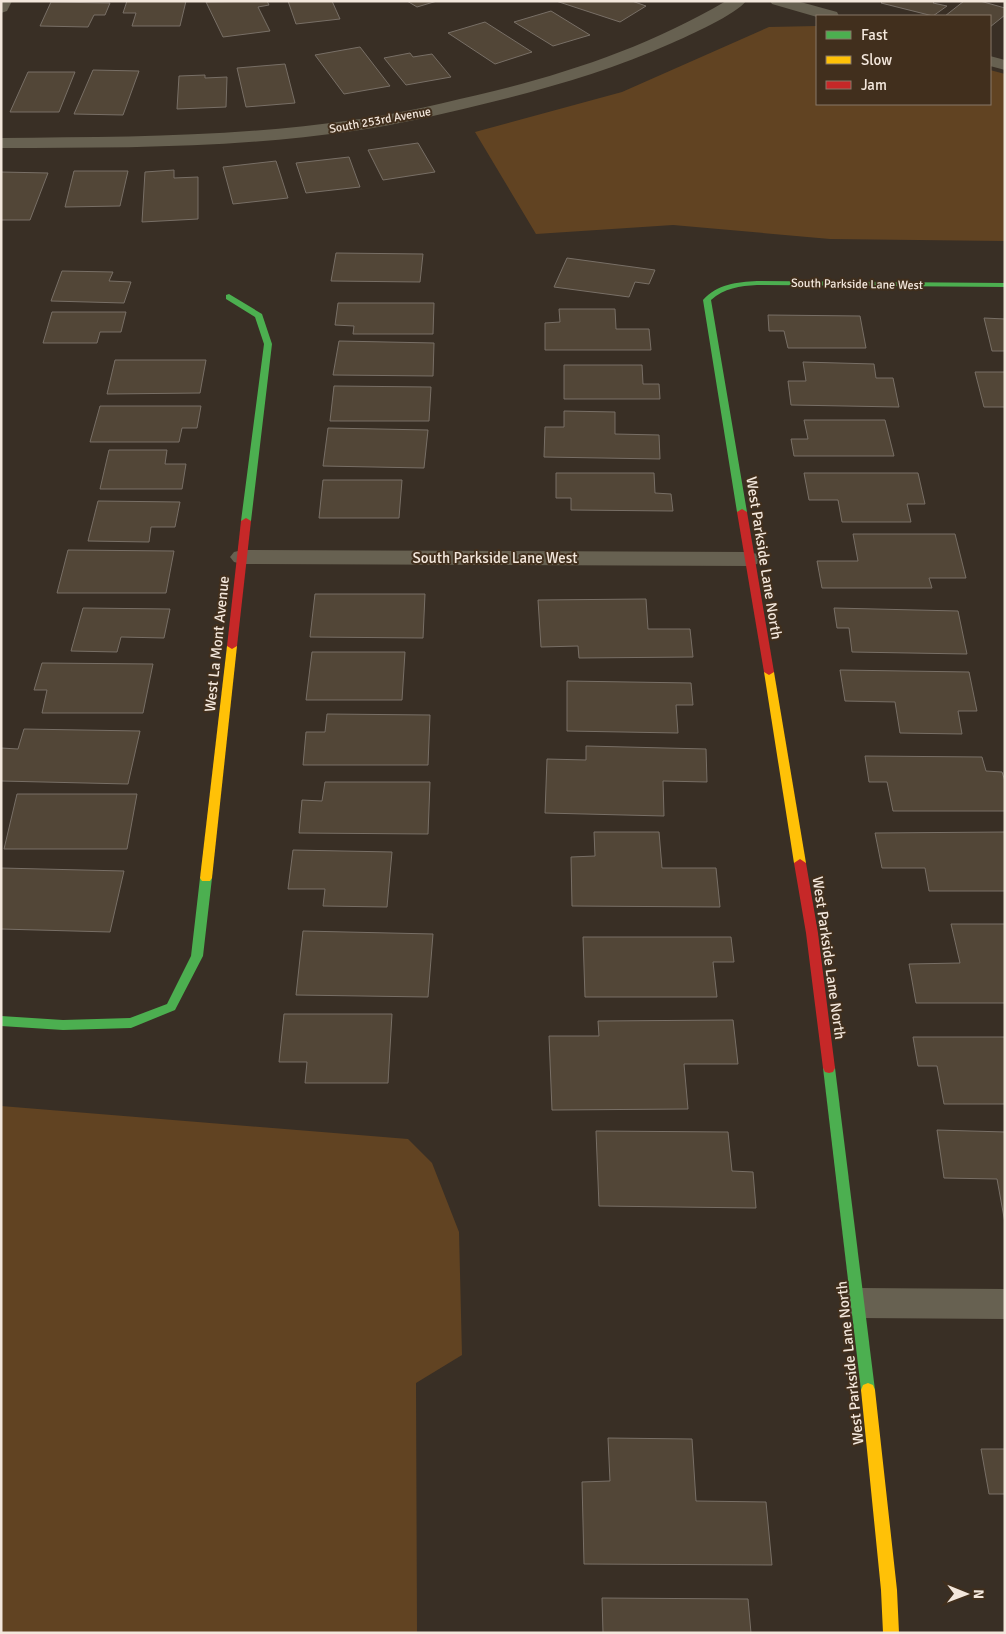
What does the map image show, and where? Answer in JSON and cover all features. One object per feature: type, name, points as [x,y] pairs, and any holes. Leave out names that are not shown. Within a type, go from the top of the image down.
[{"type":"street","points":[[1,8],[4,1]]},
{"type":"street","name":"South 253rd Avenue","points":[[1,143],[143,143],[281,134],[352,126],[438,110],[590,70],[672,37],[717,15],[738,1]]},
{"type":"street","points":[[778,1],[827,15]]},
{"type":"street","points":[[991,61],[1005,65]]},
{"type":"street","name":"South Parkside Lane West","points":[[711,292],[725,287],[757,283],[1005,285]]},
{"type":"street","name":"West Parkside Lane North","points":[[711,292],[707,300],[707,308],[812,933],[859,1303],[889,1590],[891,1633]]},
{"type":"street","name":"West La Mont Avenue","points":[[1,1021],[63,1025],[131,1023],[171,1007],[197,956],[268,344],[259,316],[229,297]]},
{"type":"street","name":"South Parkside Lane West","points":[[242,557],[749,559]]},
{"type":"street","points":[[859,1303],[1005,1304]]},
{"type":"shaded area","points":[[816,26],[816,105],[991,105],[991,70],[1005,74],[1005,241],[830,239],[673,225],[536,234],[475,132],[622,92],[769,27]]},
{"type":"shaded area","points":[[1,1106],[408,1139],[432,1163],[459,1232],[462,1355],[416,1383],[417,1633],[1,1633]]},
{"type":"building","points":[[127,1],[186,1],[180,26],[132,26],[136,13],[123,13]]},
{"type":"building","points":[[267,1],[269,5],[258,7],[270,31],[223,37],[206,2]]},
{"type":"building","points":[[288,1],[332,1],[340,19],[296,24]]},
{"type":"building","points":[[407,1],[437,1],[417,7]]},
{"type":"building","points":[[556,1],[632,1],[646,6],[620,22]]},
{"type":"building","points":[[883,1],[935,1],[933,3],[947,6],[934,15],[929,15],[881,3]]},
{"type":"building","points":[[964,1],[980,1],[1005,8],[1005,15],[991,26],[991,15],[946,15]]},
{"type":"building","points":[[51,2],[110,3],[105,15],[94,15],[88,27],[40,26]]},
{"type":"building","points":[[551,11],[590,35],[553,46],[514,22]]},
{"type":"building","points":[[485,22],[532,52],[495,64],[448,33]]},
{"type":"building","points":[[360,47],[390,86],[344,94],[315,55]]},
{"type":"building","points":[[410,53],[413,57],[432,54],[451,77],[406,85],[384,58]]},
{"type":"building","points":[[285,64],[295,103],[246,107],[237,68]]},
{"type":"building","points":[[93,70],[139,71],[123,115],[74,114]]},
{"type":"building","points":[[28,72],[75,72],[59,112],[10,112]]},
{"type":"building","points":[[205,75],[205,78],[227,77],[226,107],[177,109],[179,76]]},
{"type":"building","points":[[418,143],[435,172],[383,180],[368,150]]},
{"type":"building","points":[[349,157],[360,187],[306,193],[296,163]]},
{"type":"building","points":[[276,161],[288,198],[233,204],[223,167]]},
{"type":"building","points":[[174,170],[174,178],[198,177],[198,219],[142,222],[145,172]]},
{"type":"building","points":[[74,171],[128,171],[120,206],[65,207]]},
{"type":"building","points":[[1,172],[48,173],[30,220],[1,220]]},
{"type":"building","points":[[336,253],[423,254],[420,282],[331,281]]},
{"type":"building","points":[[567,258],[655,270],[649,284],[635,282],[629,297],[554,287]]},
{"type":"building","points":[[62,271],[113,272],[109,281],[131,282],[124,303],[51,301]]},
{"type":"building","points":[[338,303],[434,303],[433,334],[353,334],[354,326],[335,325]]},
{"type":"building","points":[[559,309],[615,309],[616,329],[649,329],[651,350],[545,350],[545,323],[560,322]]},
{"type":"building","points":[[52,312],[126,312],[121,332],[100,332],[97,343],[43,343]]},
{"type":"building","points":[[768,315],[860,316],[866,348],[788,348],[784,331],[769,331]]},
{"type":"building","points":[[984,318],[1005,319],[1005,351],[992,351]]},
{"type":"building","points":[[339,341],[434,343],[433,376],[333,375]]},
{"type":"building","points":[[115,360],[206,360],[200,393],[107,394]]},
{"type":"building","points":[[803,362],[874,364],[876,378],[893,378],[899,407],[791,405],[788,381],[806,381]]},
{"type":"building","points":[[564,365],[642,365],[643,384],[659,384],[660,399],[564,399]]},
{"type":"building","points":[[975,372],[1005,372],[1005,407],[984,407]]},
{"type":"building","points":[[334,386],[431,387],[429,421],[330,421]]},
{"type":"building","points":[[100,406],[201,406],[197,428],[182,428],[179,442],[90,442]]},
{"type":"building","points":[[564,411],[615,412],[615,434],[659,435],[660,459],[544,457],[545,427],[564,427]]},
{"type":"building","points":[[804,420],[885,420],[894,456],[794,456],[791,439],[808,439]]},
{"type":"building","points":[[328,428],[428,430],[424,468],[323,466]]},
{"type":"building","points":[[109,450],[167,450],[165,464],[186,464],[182,489],[100,489]]},
{"type":"building","points":[[556,473],[654,473],[655,493],[671,494],[673,511],[571,510],[571,498],[556,498]]},
{"type":"building","points":[[804,473],[918,473],[925,504],[907,504],[911,522],[842,522],[838,500],[809,500]]},
{"type":"building","points":[[323,480],[402,480],[399,518],[319,518]]},
{"type":"building","points":[[98,501],[180,502],[175,527],[151,527],[149,542],[88,541]]},
{"type":"building","points":[[853,534],[955,534],[966,578],[929,578],[932,588],[822,588],[817,561],[858,561]]},
{"type":"building","points":[[68,550],[174,551],[166,593],[57,593]]},
{"type":"building","points":[[315,594],[425,594],[423,638],[310,637]]},
{"type":"building","points":[[646,599],[648,629],[690,629],[693,657],[579,658],[578,646],[541,647],[538,600]]},
{"type":"building","points":[[83,608],[170,609],[164,638],[121,637],[117,652],[71,651]]},
{"type":"building","points":[[834,608],[958,611],[967,654],[852,652],[849,628],[837,628]]},
{"type":"building","points":[[312,652],[405,652],[402,700],[306,700]]},
{"type":"building","points":[[42,663],[153,664],[143,713],[42,713],[47,690],[34,690]]},
{"type":"building","points":[[840,670],[969,672],[977,711],[958,711],[962,734],[900,733],[895,702],[845,701]]},
{"type":"building","points":[[567,681],[691,683],[693,705],[676,705],[678,733],[567,731]]},
{"type":"building","points":[[327,714],[430,715],[428,765],[303,765],[306,732],[325,732]]},
{"type":"building","points":[[24,729],[140,731],[128,784],[1,781],[1,748],[18,749]]},
{"type":"building","points":[[586,746],[706,749],[707,782],[663,781],[664,816],[545,813],[547,759],[586,760]]},
{"type":"building","points":[[865,756],[982,757],[986,771],[1002,772],[1005,781],[1005,811],[893,811],[887,782],[869,782]]},
{"type":"building","points":[[325,782],[430,782],[428,834],[299,833],[302,800],[322,801]]},
{"type":"building","points":[[17,794],[137,794],[127,849],[4,849]]},
{"type":"building","points":[[594,832],[659,832],[662,868],[716,868],[720,907],[572,906],[571,857],[595,856]]},
{"type":"building","points":[[1005,832],[1005,891],[929,891],[925,868],[882,868],[875,833]]},
{"type":"building","points":[[293,850],[392,852],[387,907],[323,906],[325,889],[288,889]]},
{"type":"building","points":[[1,868],[124,871],[110,932],[1,929]]},
{"type":"building","points":[[951,924],[1005,924],[1005,1003],[916,1003],[909,964],[960,963]]},
{"type":"building","points":[[303,931],[433,934],[428,997],[296,995]]},
{"type":"building","points":[[583,937],[731,937],[734,962],[713,962],[717,997],[585,997]]},
{"type":"building","points":[[284,1014],[392,1014],[388,1083],[305,1083],[307,1062],[279,1062]]},
{"type":"building","points":[[733,1020],[738,1064],[684,1064],[688,1109],[552,1110],[549,1036],[599,1036],[598,1021]]},
{"type":"building","points":[[913,1037],[1005,1037],[1005,1104],[944,1104],[937,1066],[918,1066]]},
{"type":"building","points":[[937,1130],[1005,1132],[1005,1223],[997,1179],[944,1178]]},
{"type":"building","points":[[596,1131],[728,1132],[732,1171],[753,1172],[756,1208],[599,1206]]},
{"type":"building","points":[[608,1438],[692,1439],[696,1501],[766,1502],[772,1565],[584,1564],[582,1482],[610,1481]]},
{"type":"building","points":[[981,1449],[1005,1449],[1005,1494],[989,1494]]},
{"type":"building","points":[[602,1598],[748,1599],[751,1633],[603,1633]]},
{"type":"traffic: fast","points":[[742,512],[707,300],[712,295],[730,286],[757,283],[1005,285]]},
{"type":"traffic: fast","points":[[229,297],[259,316],[268,344],[246,521]]},
{"type":"traffic: fast","points":[[1,1021],[63,1025],[131,1023],[171,1007],[197,956],[206,878]]},
{"type":"traffic: fast","points":[[829,1068],[868,1390]]},
{"type":"traffic: slow","points":[[206,878],[232,646]]},
{"type":"traffic: slow","points":[[769,672],[800,863]]},
{"type":"traffic: slow","points":[[868,1390],[889,1590],[891,1633]]},
{"type":"traffic: jam","points":[[742,512],[769,672]]},
{"type":"traffic: jam","points":[[232,646],[246,521]]},
{"type":"traffic: jam","points":[[800,863],[812,933],[829,1068]]}]
